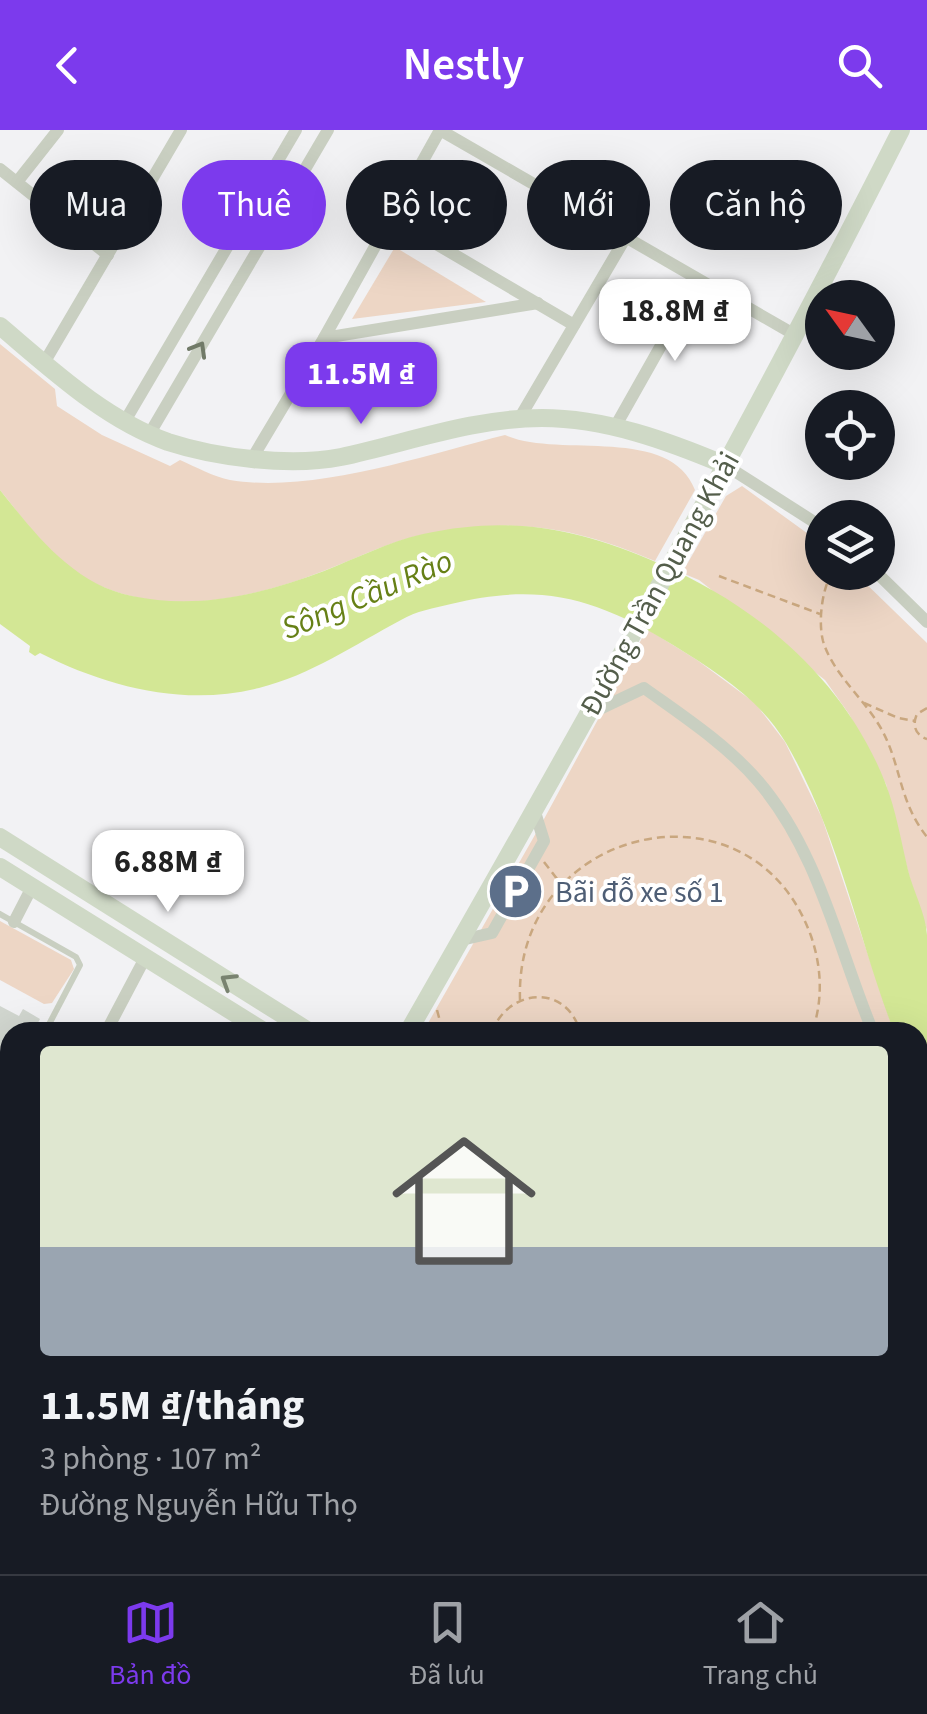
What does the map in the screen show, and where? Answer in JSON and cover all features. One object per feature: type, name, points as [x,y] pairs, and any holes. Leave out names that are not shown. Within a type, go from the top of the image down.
[{"type":"street","points":[[18,182],[58,130]]},
{"type":"street","points":[[44,362],[180,130]]},
{"type":"street","points":[[125,421],[296,130]]},
{"type":"street","points":[[150,433],[328,130]]},
{"type":"street","points":[[424,160],[440,130],[527,180]]},
{"type":"street","name":"Đường Trần Quang Khải","points":[[414,1022],[797,336],[901,130]]},
{"type":"street","points":[[0,168],[108,255]]},
{"type":"street","points":[[254,458],[374,250]]},
{"type":"street","points":[[447,250],[574,325]]},
{"type":"street","points":[[519,420],[618,250]]},
{"type":"street","points":[[648,250],[797,336]]},
{"type":"street","points":[[616,427],[698,280]]},
{"type":"street","points":[[324,338],[538,303]]},
{"type":"street","points":[[0,326],[125,421],[214,454],[336,458],[472,426],[546,418],[616,427],[687,449],[725,465],[805,517]]},
{"type":"street","points":[[894,590],[927,622]]},
{"type":"street","points":[[589,714],[644,688],[730,753],[758,781],[800,845],[869,1022]]},
{"type":"street","points":[[461,940],[492,933],[544,841],[534,812]]},
{"type":"street","points":[[0,837],[294,1022]]},
{"type":"street","points":[[0,867],[249,1022]]},
{"type":"street","points":[[14,922],[32,887]]},
{"type":"street","points":[[111,1022],[145,958]]},
{"type":"lane","points":[[0,914],[76,957],[80,965],[50,1022]]},
{"type":"path","points":[[718,576],[822,614]]},
{"type":"path","points":[[826,590],[824,641],[838,670],[892,749],[900,789],[912,819],[927,838]]},
{"type":"path","points":[[863,702],[914,721]]},
{"type":"path","points":[[927,708],[914,721],[918,734],[927,739]]},
{"type":"path","points":[[520,1000],[519,972],[528,937],[550,896],[584,863],[626,842],[672,836],[724,845],[769,871],[802,912],[820,961],[816,1022]]},
{"type":"path","points":[[537,853],[562,885]]},
{"type":"path","points":[[496,1022],[520,1000],[548,998],[561,1004],[575,1022]]},
{"type":"shaded area","points":[[393,250],[400,250],[486,302],[352,319]]},
{"type":"shaded area","points":[[0,344],[55,389],[57,406],[102,435],[170,466],[180,460],[230,480],[297,482],[332,477],[505,435],[527,442],[637,450],[662,457],[682,470],[695,490],[655,561],[570,533],[488,526],[413,537],[298,580],[239,596],[178,602],[118,593],[90,581],[64,563],[0,490]]},
{"type":"shaded area","points":[[742,486],[805,532],[805,590],[872,590],[927,643],[927,930],[886,784],[849,714],[825,680],[699,580],[682,573],[726,496]]},
{"type":"shaded area","points":[[647,629],[755,703],[785,742],[822,818],[891,1022],[429,1022]]},
{"type":"shaded area","points":[[0,921],[71,960],[74,969],[52,1003],[44,1004],[0,980]]},
{"type":"water","name":"Sông Cầu Rào","points":[[0,490],[42,540],[74,569],[111,590],[157,600],[206,600],[254,593],[385,546],[455,528],[543,528],[599,541],[658,563],[730,601],[794,650],[822,679],[868,745],[885,782],[926,927],[927,1022],[890,1022],[820,812],[775,727],[736,687],[705,665],[618,616],[540,595],[483,598],[413,614],[278,682],[203,695],[119,684],[40,653],[35,656],[29,652],[30,646],[0,624]]},
{"type":"building","points":[[0,1006],[19,1016],[23,1009],[40,1019],[38,1022],[0,1022]]},
{"type":"place","name":"Bãi đỗ xe số 1","points":[[516,892]]}]
